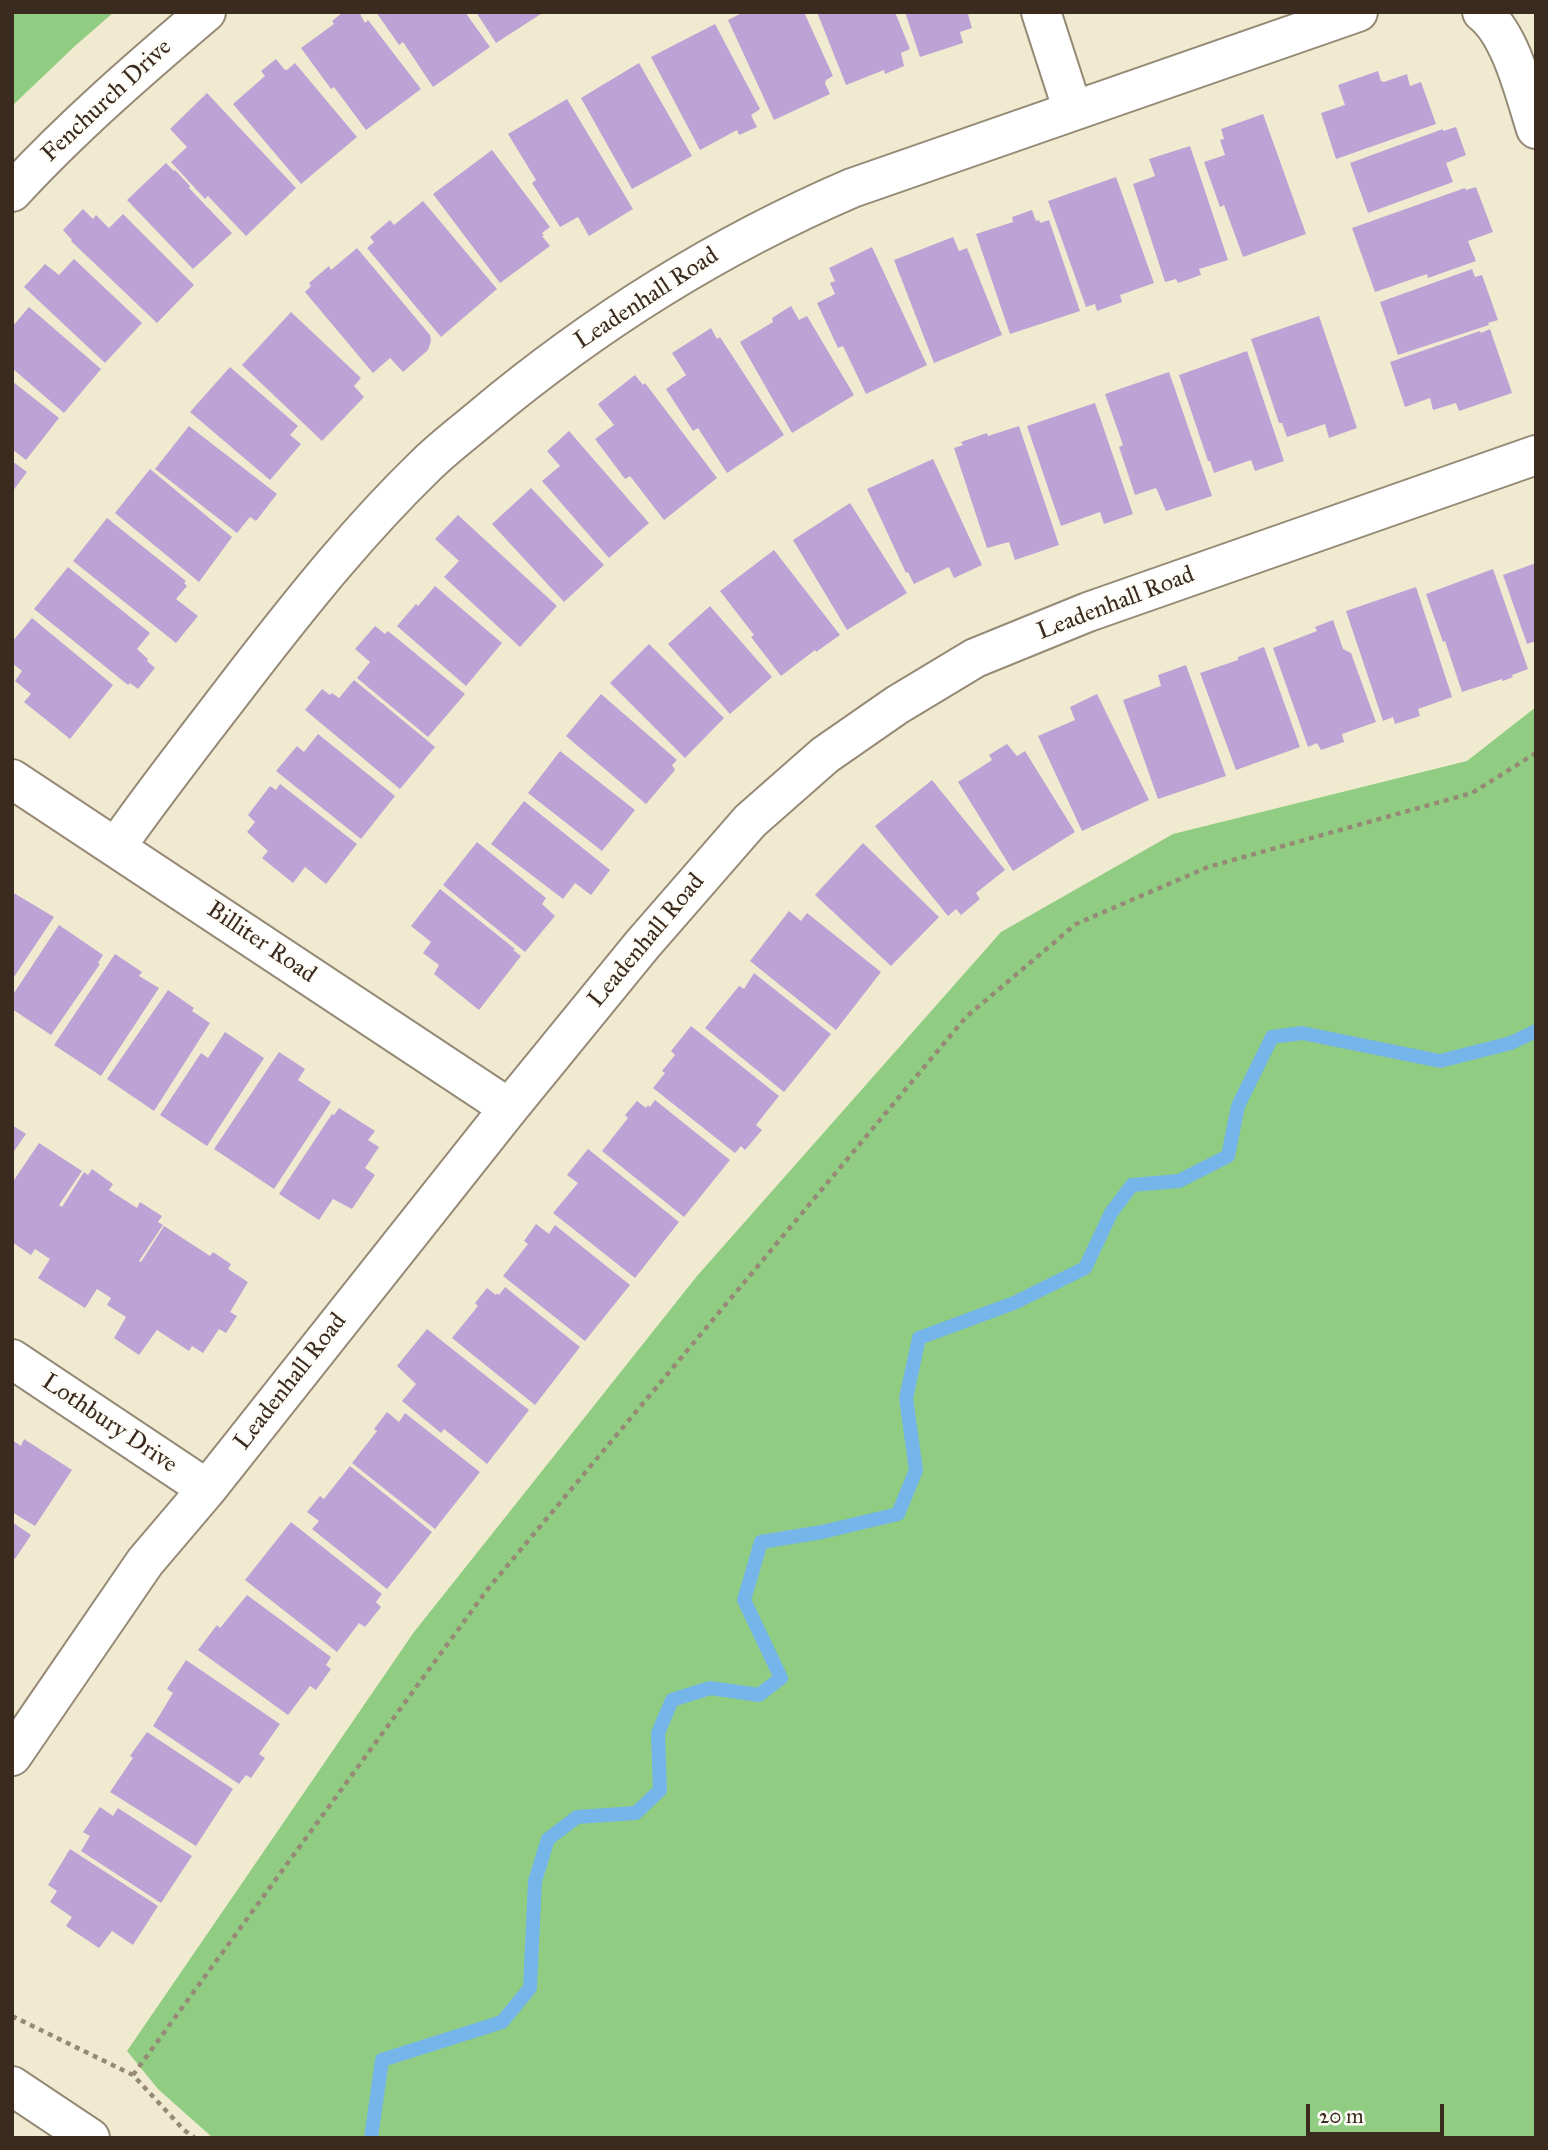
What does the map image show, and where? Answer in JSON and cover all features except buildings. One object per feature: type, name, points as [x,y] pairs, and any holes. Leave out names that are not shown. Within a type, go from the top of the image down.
[{"type":"street","name":"Fenchurch Drive","points":[[12,192],[137,71],[206,12]]},
{"type":"street","points":[[1041,12],[1073,111]]},
{"type":"street","name":"Leadenhall Road","points":[[116,847],[157,789],[299,606],[364,529],[426,465],[527,380],[618,314],[721,251],[796,212],[852,188],[1358,12]]},
{"type":"street","points":[[1482,12],[1510,50],[1536,129]]},
{"type":"street","name":"Leadenhall Road","points":[[12,1756],[145,1562],[509,1108],[642,945],[750,821],[825,755],[897,705],[975,659],[1088,612],[1536,455]]},
{"type":"street","name":"Billiter Road","points":[[12,779],[509,1108]]},
{"type":"street","name":"Lothbury Drive","points":[[12,1360],[206,1489]]},
{"type":"street","points":[[12,2086],[90,2138]]},
{"type":"path","points":[[132,2075],[487,1590],[966,1017],[1076,924],[1208,867],[1472,793],[1536,754]]},
{"type":"path","points":[[12,2016],[132,2075],[184,2130],[195,2138]]},
{"type":"green space","points":[[12,12],[114,12],[12,106]]},
{"type":"green space","points":[[1536,707],[1536,2138],[213,2138],[158,2089],[127,2051],[414,1632],[697,1276],[1001,932],[1173,834],[1467,761]]},
{"type":"waterway","points":[[371,2138],[382,2060],[502,2022],[530,1988],[535,1881],[548,1839],[577,1817],[636,1813],[660,1790],[658,1733],[672,1700],[710,1688],[759,1695],[781,1678],[744,1600],[761,1542],[822,1532],[898,1514],[916,1470],[906,1398],[919,1338],[1014,1303],[1085,1268],[1111,1213],[1132,1185],[1179,1181],[1228,1156],[1238,1106],[1272,1037],[1302,1033],[1440,1061],[1511,1043],[1536,1031]]}]
